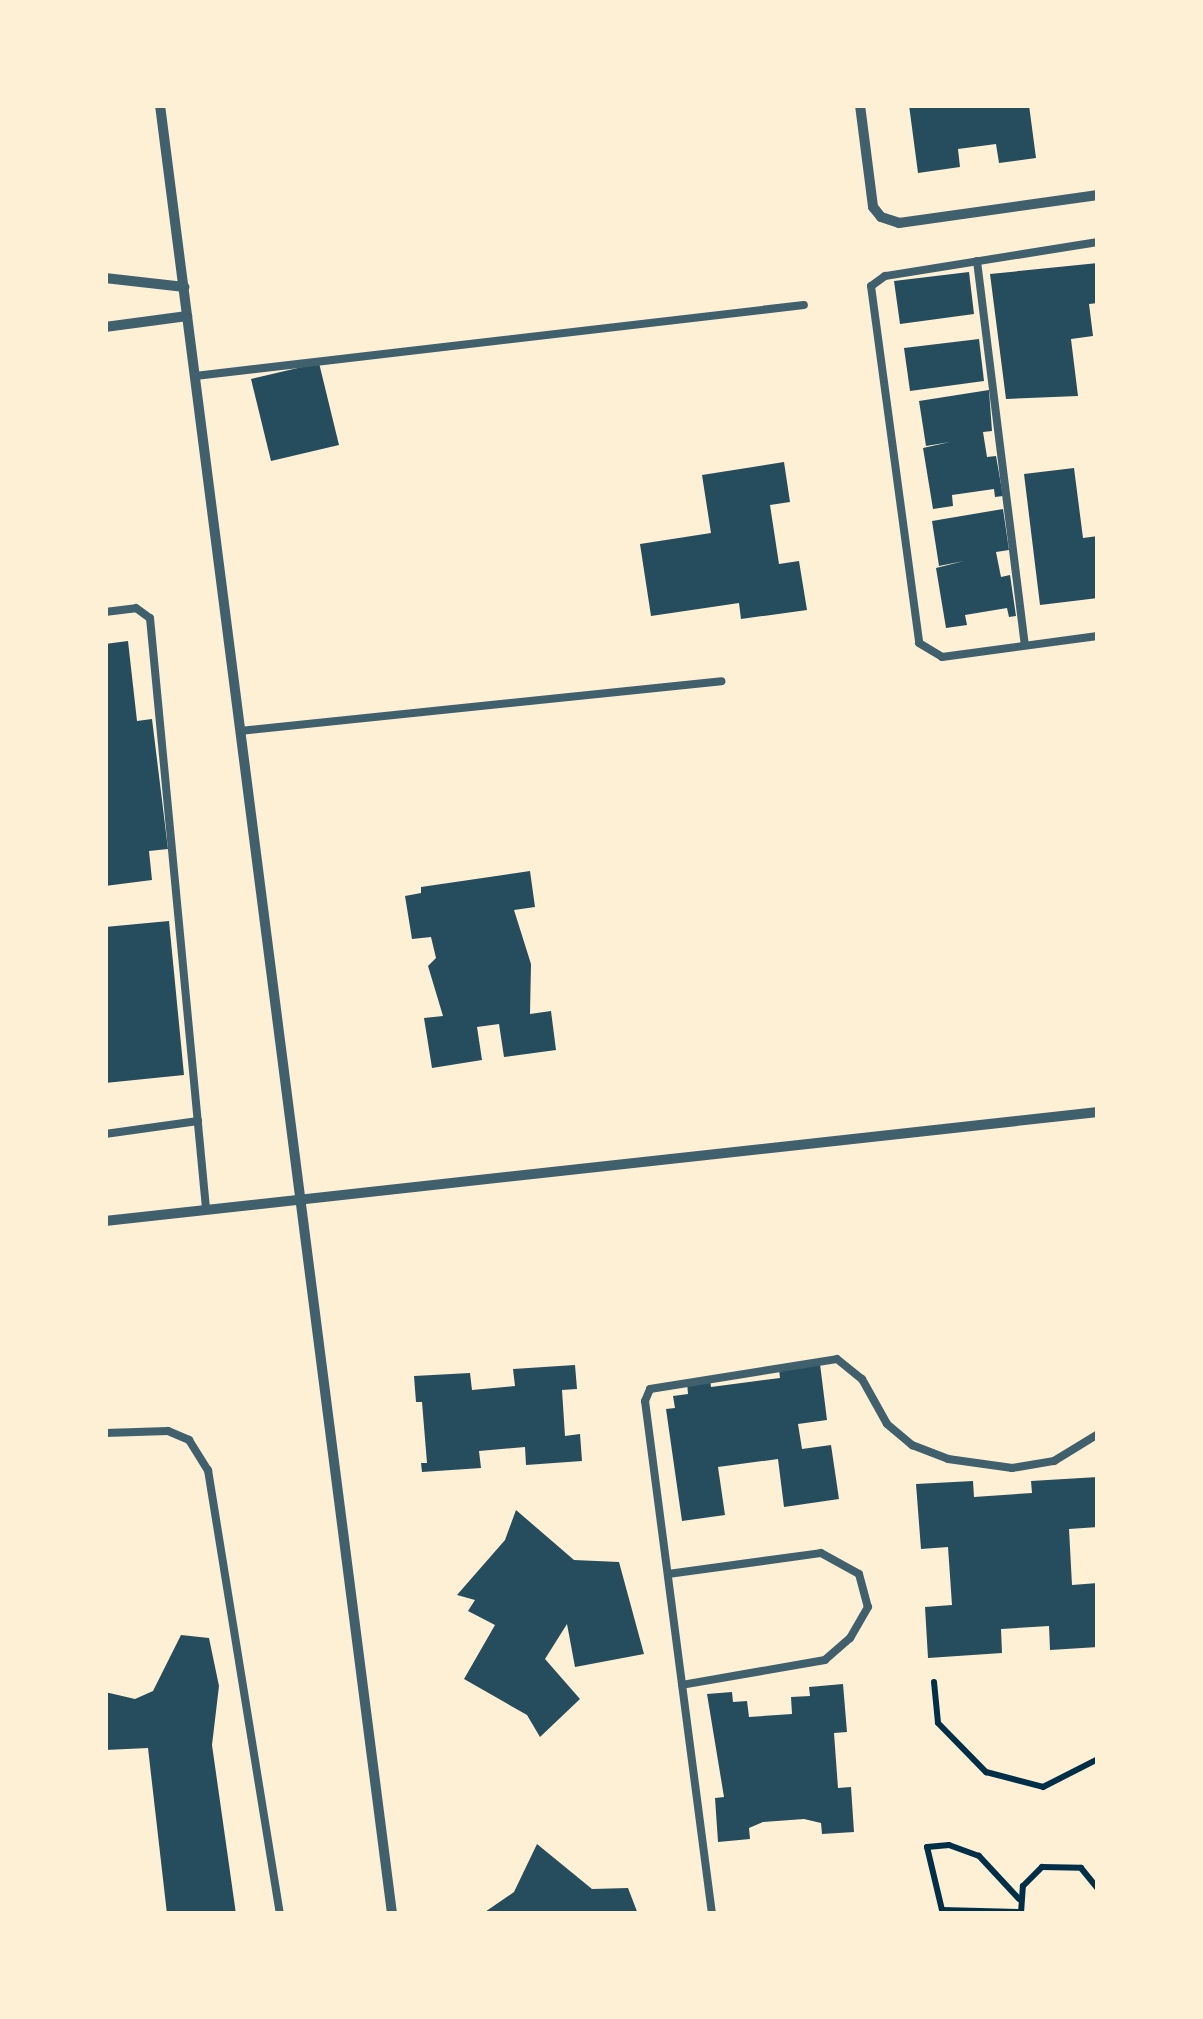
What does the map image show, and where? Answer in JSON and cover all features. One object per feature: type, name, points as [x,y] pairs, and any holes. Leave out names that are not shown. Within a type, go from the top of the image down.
[{"type":"street","points":[[160,105],[392,1914]]},
{"type":"street","points":[[860,105],[873,206],[881,217],[899,223],[1098,195]]},
{"type":"street","points":[[105,278],[184,286]]},
{"type":"street","points":[[105,327],[187,316]]},
{"type":"street","points":[[105,1221],[300,1196],[1098,1112]]},
{"type":"lane","points":[[1098,242],[886,276],[871,286],[919,642],[942,657],[1098,636]]},
{"type":"lane","points":[[978,262],[1025,646]]},
{"type":"lane","points":[[195,376],[804,305]]},
{"type":"lane","points":[[105,612],[136,608],[150,618],[206,1208]]},
{"type":"lane","points":[[240,732],[721,682]]},
{"type":"lane","points":[[105,1134],[198,1121]]},
{"type":"lane","points":[[712,1914],[645,1401],[658,1384],[837,1359],[862,1378],[887,1424],[912,1445],[948,1459],[1012,1468],[1054,1460],[1098,1434]]},
{"type":"lane","points":[[105,1434],[168,1431],[189,1440],[208,1470],[280,1914]]},
{"type":"lane","points":[[668,1574],[820,1553],[859,1574],[868,1607],[850,1638],[825,1660],[682,1684]]},
{"type":"path","points":[[934,1682],[938,1723],[986,1772],[1042,1786],[1098,1759]]},
{"type":"path","points":[[1019,1899],[979,1856],[949,1845],[927,1847],[942,1910],[1021,1913],[1019,1899],[1031,1874],[1055,1863],[1081,1868],[1098,1889]]},
{"type":"building","points":[[909,105],[1029,105],[1036,158],[999,163],[996,144],[958,149],[960,167],[918,173]]},
{"type":"building","points":[[1098,263],[1098,303],[1089,304],[1093,336],[1071,339],[1078,396],[1006,399],[990,274]]},
{"type":"building","points":[[969,272],[974,314],[900,324],[894,281]]},
{"type":"building","points":[[979,339],[984,381],[910,391],[904,348]]},
{"type":"building","points":[[319,363],[339,445],[271,461],[251,379]]},
{"type":"building","points":[[989,390],[992,431],[983,432],[987,457],[996,456],[1003,496],[995,497],[994,489],[952,495],[953,506],[933,509],[923,448],[950,442],[926,446],[919,401]]},
{"type":"building","points":[[784,462],[790,502],[770,505],[779,564],[799,561],[807,610],[741,619],[739,603],[651,616],[640,544],[711,533],[702,475]]},
{"type":"building","points":[[1074,468],[1083,538],[1098,536],[1098,598],[1040,605],[1024,474]]},
{"type":"building","points":[[1003,509],[1009,550],[996,552],[1001,577],[1010,575],[1016,616],[1009,617],[1007,608],[965,615],[967,625],[946,628],[936,568],[964,561],[939,566],[932,521]]},
{"type":"building","points":[[128,641],[137,721],[152,719],[168,849],[149,851],[152,880],[105,886],[105,644]]},
{"type":"building","points":[[530,871],[535,907],[514,910],[531,964],[530,1014],[551,1011],[556,1050],[504,1057],[499,1024],[477,1027],[482,1060],[432,1068],[424,1018],[443,1016],[428,966],[436,958],[431,937],[412,939],[405,896],[421,893],[421,887]]},
{"type":"building","points":[[169,921],[184,1075],[105,1083],[105,927]]},
{"type":"building","points":[[820,1364],[827,1420],[798,1424],[802,1449],[831,1445],[839,1499],[784,1507],[778,1459],[718,1467],[725,1515],[682,1521],[666,1409],[675,1408],[673,1396],[688,1394],[687,1382],[710,1379],[711,1387],[780,1378],[779,1369]]},
{"type":"building","points":[[575,1365],[577,1389],[562,1390],[565,1436],[580,1434],[582,1461],[526,1465],[525,1447],[479,1451],[481,1468],[422,1472],[421,1463],[427,1463],[422,1402],[416,1402],[414,1376],[470,1373],[472,1390],[515,1386],[513,1369]]},
{"type":"building","points":[[1098,1477],[1098,1527],[1069,1529],[1072,1585],[1098,1583],[1098,1647],[1050,1650],[1049,1626],[1001,1629],[1002,1653],[928,1658],[925,1607],[952,1605],[948,1547],[921,1549],[916,1484],[973,1481],[974,1497],[1032,1493],[1031,1481]]},
{"type":"building","points":[[516,1510],[574,1560],[619,1562],[644,1654],[575,1667],[567,1624],[545,1659],[580,1699],[540,1737],[527,1715],[464,1679],[495,1625],[468,1611],[475,1600],[457,1595],[505,1540]]},
{"type":"building","points":[[181,1635],[209,1638],[219,1686],[212,1745],[236,1914],[167,1914],[148,1748],[105,1750],[105,1692],[135,1699],[153,1691]]},
{"type":"building","points":[[843,1684],[847,1732],[834,1733],[838,1788],[851,1787],[854,1832],[822,1834],[821,1823],[804,1819],[763,1822],[749,1828],[750,1839],[718,1842],[715,1798],[724,1797],[707,1694],[732,1692],[733,1702],[747,1701],[749,1717],[792,1714],[791,1697],[810,1696],[809,1687]]},
{"type":"building","points":[[537,1844],[592,1889],[628,1888],[638,1914],[482,1914],[514,1892]]}]
